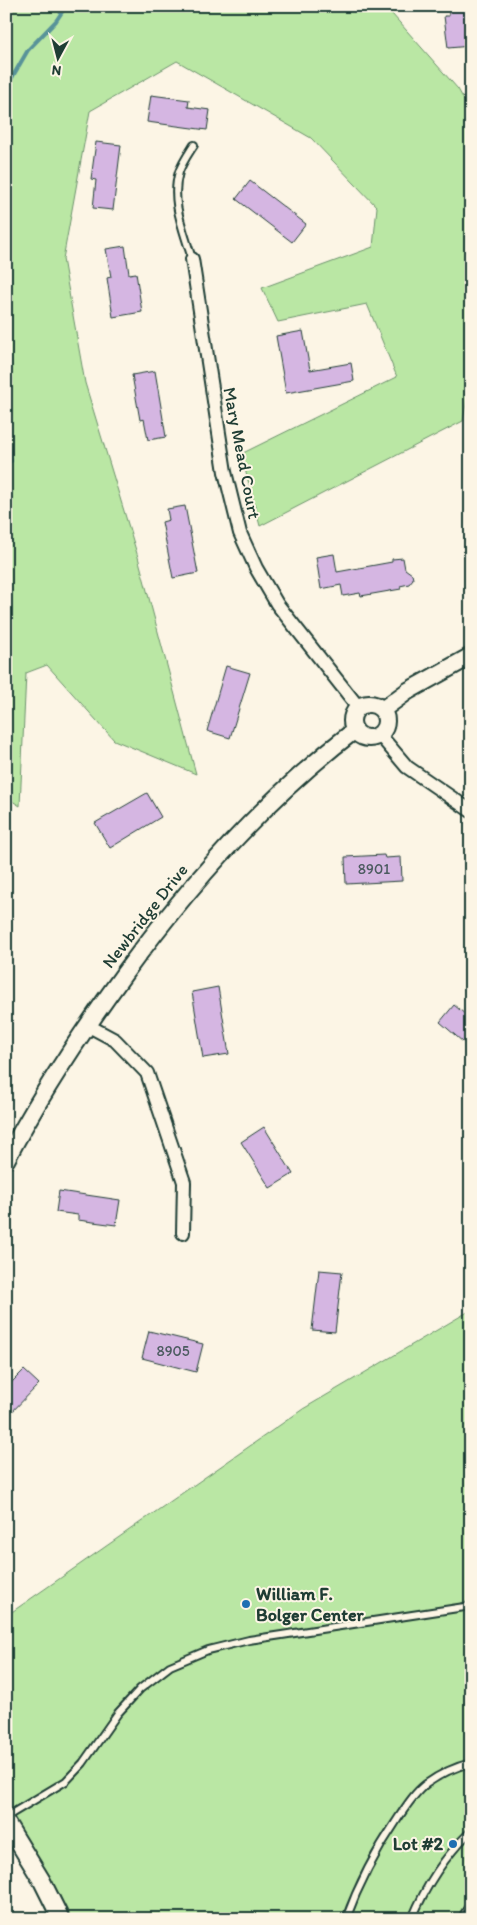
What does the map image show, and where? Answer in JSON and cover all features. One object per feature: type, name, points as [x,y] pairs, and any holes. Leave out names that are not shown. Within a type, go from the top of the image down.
[{"type":"street","name":"Mary Mead Court","points":[[192,259],[225,472],[240,533],[256,568],[277,604],[359,708]]},
{"type":"street","points":[[382,710],[408,691],[471,656]]},
{"type":"street","points":[[373,704],[382,710],[385,714],[385,725],[379,734],[369,737],[355,730],[352,721],[353,716],[363,705],[373,704]]},
{"type":"street","name":"Newbridge Drive","points":[[6,1160],[23,1128],[87,1025],[161,924],[238,834],[320,757],[355,730]]},
{"type":"street","points":[[379,734],[407,767],[471,811]]},
{"type":"street","points":[[87,1025],[115,1040],[147,1073],[184,1182],[183,1233]]},
{"type":"street","points":[[6,1822],[42,1880],[61,1919]]},
{"type":"lane","points":[[192,259],[175,200],[175,192],[179,170],[194,145]]},
{"type":"lane","points":[[6,1817],[66,1781],[83,1763],[118,1713],[140,1689],[170,1666],[208,1650],[249,1640],[471,1606]]},
{"type":"lane","points":[[346,1919],[361,1879],[379,1846],[407,1804],[424,1785],[453,1768],[471,1763]]},
{"type":"lane","points":[[412,1919],[421,1898],[456,1845],[471,1831]]},
{"type":"lane","points":[[461,1919],[471,1903]]},
{"type":"green space","points":[[6,6],[385,6],[458,89],[471,112],[471,374],[463,421],[260,526],[241,454],[397,377],[367,304],[278,322],[262,288],[373,247],[377,207],[311,138],[177,61],[90,111],[63,259],[85,383],[138,557],[196,774],[114,740],[47,665],[26,673],[20,806],[6,797]]},
{"type":"green space","name":"William F. Bolger Center","points":[[471,1310],[471,1919],[50,1919],[6,1823],[6,1616],[303,1409]]},
{"type":"building","points":[[448,6],[471,6],[471,46],[448,48],[444,16],[449,16]]},
{"type":"building","points":[[151,95],[189,100],[188,107],[210,110],[207,130],[147,122]]},
{"type":"building","points":[[96,142],[121,145],[113,210],[93,208],[96,180],[91,179]]},
{"type":"building","points":[[250,181],[306,224],[292,242],[236,199]]},
{"type":"building","points":[[125,246],[129,274],[136,273],[142,312],[113,317],[107,278],[111,277],[106,249]]},
{"type":"building","points":[[303,331],[310,370],[351,363],[354,381],[286,393],[276,336]]},
{"type":"building","points":[[155,371],[166,437],[148,440],[144,419],[140,420],[132,375]]},
{"type":"building","points":[[185,506],[198,573],[173,578],[162,522],[169,520],[167,509]]},
{"type":"building","points":[[334,554],[337,572],[392,562],[392,559],[403,558],[405,569],[412,574],[413,579],[409,584],[400,586],[401,589],[361,596],[360,593],[343,596],[341,585],[321,589],[316,557]]},
{"type":"building","points":[[226,666],[250,673],[230,738],[207,731]]},
{"type":"building","points":[[147,793],[161,817],[110,848],[95,823]]},
{"type":"building","points":[[384,855],[385,858],[401,857],[402,881],[346,884],[345,857]]},
{"type":"building","points":[[218,987],[229,1054],[203,1058],[192,992]]},
{"type":"building","points":[[454,1005],[471,1019],[471,1049],[440,1022]]},
{"type":"building","points":[[264,1127],[293,1174],[270,1188],[241,1142]]},
{"type":"building","points":[[59,1191],[120,1200],[116,1225],[78,1220],[78,1215],[56,1212]]},
{"type":"building","points":[[319,1270],[342,1272],[335,1332],[312,1330]]},
{"type":"building","points":[[149,1331],[203,1344],[196,1372],[142,1358]]},
{"type":"building","points":[[24,1370],[39,1384],[6,1418],[6,1388]]},
{"type":"waterway","points":[[6,88],[28,50],[56,21],[66,6]]},
{"type":"waterway","points":[[6,370],[11,379],[6,402]]},
{"type":"waterway","points":[[6,424],[11,461],[6,464]]},
{"type":"place","name":"William F. Bolger Center","points":[[246,1604]]},
{"type":"place","name":"Lot #2","points":[[453,1844]]}]
